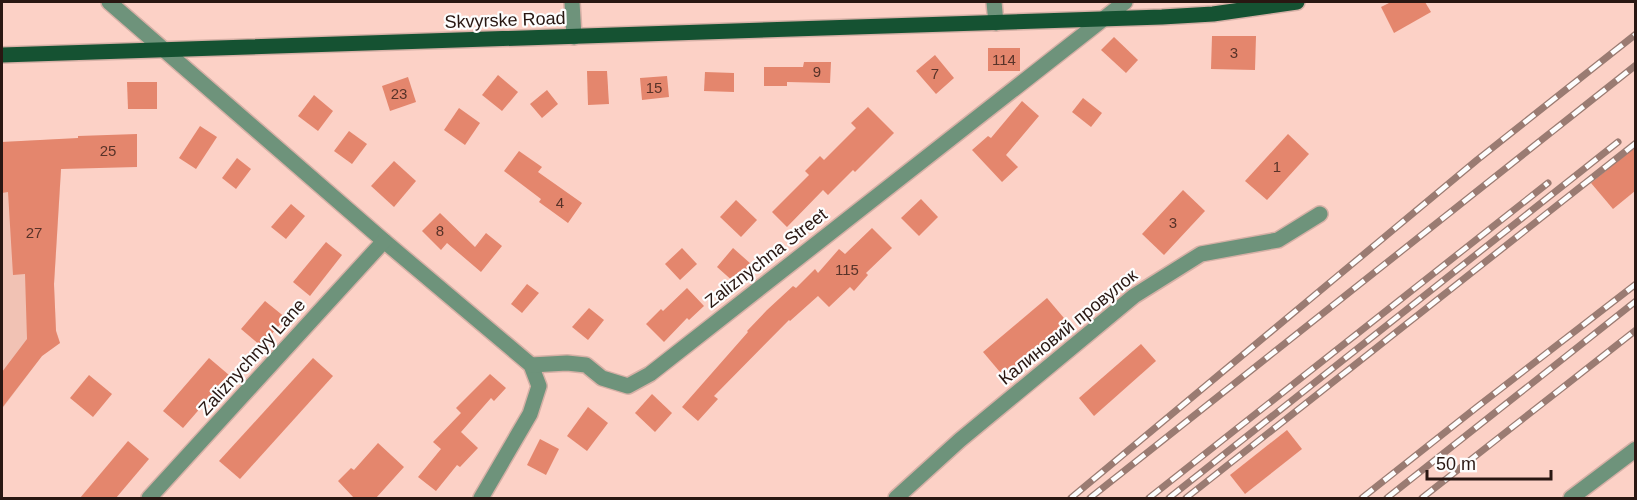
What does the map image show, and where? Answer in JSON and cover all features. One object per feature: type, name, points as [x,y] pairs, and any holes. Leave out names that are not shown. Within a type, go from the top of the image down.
[{"type":"main road","name":"Skvyrske Road","points":[[2,55],[996,24],[1213,14],[1297,2]]},
{"type":"street","points":[[572,2],[574,37]]},
{"type":"street","points":[[994,2],[996,24]]},
{"type":"street","name":"Zaliznychna Street","points":[[531,365],[567,363],[586,365],[602,378],[627,386],[650,374],[1125,2]]},
{"type":"street","points":[[118,4],[384,242],[531,365],[539,386],[530,414],[481,498]]},
{"type":"street","name":"Калиновий провулок","points":[[896,498],[960,440],[1134,296],[1201,254],[1278,240],[1320,214]]},
{"type":"street","name":"Zaliznychnyy Lane","points":[[149,498],[384,242]]},
{"type":"street","points":[[1571,498],[1635,449]]},
{"type":"shaded area","points":[[63,139],[54,286],[56,330],[60,343],[42,356],[2,409],[2,142]]},
{"type":"building","points":[[1391,2],[1425,2],[1431,12],[1394,33],[1381,7]]},
{"type":"building","points":[[1212,36],[1256,36],[1255,70],[1211,69]]},
{"type":"building","points":[[1114,37],[1138,60],[1126,73],[1101,50]]},
{"type":"building","points":[[988,48],[1020,48],[1020,71],[988,71]]},
{"type":"building","points":[[935,55],[954,78],[936,94],[916,71]]},
{"type":"building","points":[[804,62],[831,62],[830,83],[787,82],[787,86],[764,86],[764,67],[803,67]]},
{"type":"building","points":[[587,71],[607,71],[609,104],[588,105]]},
{"type":"building","points":[[705,72],[734,73],[734,92],[704,91]]},
{"type":"building","points":[[498,75],[518,92],[502,111],[482,95]]},
{"type":"building","points":[[667,76],[669,97],[642,100],[640,78]]},
{"type":"building","points":[[408,77],[416,102],[390,111],[382,86]]},
{"type":"building","points":[[127,82],[157,82],[157,109],[128,109]]},
{"type":"building","points":[[547,90],[558,104],[542,118],[530,104]]},
{"type":"building","points":[[314,95],[333,111],[318,131],[298,116]]},
{"type":"building","points":[[1083,98],[1102,113],[1091,127],[1072,112]]},
{"type":"building","points":[[1022,101],[1039,116],[1006,155],[1018,167],[1002,182],[972,150],[988,136],[991,138]]},
{"type":"building","points":[[868,107],[894,133],[828,195],[823,190],[787,227],[772,212],[809,175],[805,171],[820,156],[824,160],[856,128],[851,123]]},
{"type":"building","points":[[459,108],[480,123],[465,145],[444,130]]},
{"type":"building","points":[[200,126],[217,137],[196,169],[179,158]]},
{"type":"building","points":[[349,131],[367,144],[352,164],[334,151]]},
{"type":"building","points":[[137,134],[137,167],[61,169],[54,284],[56,331],[60,343],[42,356],[2,408],[2,372],[27,339],[25,274],[13,275],[8,192],[2,193],[2,142]]},
{"type":"building","points":[[1288,134],[1309,154],[1267,200],[1245,181]]},
{"type":"building","points":[[1635,147],[1635,191],[1613,209],[1591,183]]},
{"type":"building","points":[[519,151],[542,167],[538,172],[582,203],[568,223],[539,202],[541,199],[504,171]]},
{"type":"building","points":[[237,158],[251,169],[236,189],[222,178]]},
{"type":"building","points":[[394,161],[416,181],[394,207],[371,186]]},
{"type":"building","points":[[1183,190],[1205,211],[1164,255],[1142,234]]},
{"type":"building","points":[[921,199],[938,217],[919,236],[901,218]]},
{"type":"building","points":[[736,200],[757,220],[741,237],[720,217]]},
{"type":"building","points":[[291,204],[305,216],[286,239],[271,227]]},
{"type":"building","points":[[440,213],[475,247],[486,233],[502,246],[481,272],[447,243],[441,250],[422,231]]},
{"type":"building","points":[[872,228],[892,248],[866,273],[868,275],[854,291],[850,287],[829,307],[818,296],[789,320],[714,396],[718,399],[698,421],[682,407],[767,310],[793,286],[796,288],[815,269],[818,273],[839,249],[845,254]]},
{"type":"building","points":[[326,242],[342,255],[310,296],[293,282]]},
{"type":"building","points":[[682,248],[697,264],[680,280],[665,264]]},
{"type":"building","points":[[733,248],[751,264],[735,283],[717,267]]},
{"type":"building","points":[[527,284],[539,293],[522,313],[511,304]]},
{"type":"building","points":[[687,288],[704,306],[689,320],[687,318],[664,342],[646,324]]},
{"type":"building","points":[[1047,298],[1069,324],[1005,378],[983,352]]},
{"type":"building","points":[[265,301],[286,318],[261,346],[241,329]]},
{"type":"building","points":[[589,308],[604,320],[588,340],[572,327]]},
{"type":"building","points":[[1141,344],[1156,361],[1094,416],[1079,398]]},
{"type":"building","points":[[209,358],[229,375],[183,428],[163,411]]},
{"type":"building","points":[[313,358],[333,376],[240,479],[219,461]]},
{"type":"building","points":[[490,374],[506,388],[494,401],[491,398],[461,432],[478,448],[460,467],[457,465],[436,491],[418,477],[441,449],[433,442],[461,413],[456,408]]},
{"type":"building","points":[[89,375],[112,394],[93,417],[70,398]]},
{"type":"building","points":[[652,394],[672,413],[655,432],[635,413]]},
{"type":"building","points":[[588,407],[608,423],[587,451],[567,436]]},
{"type":"building","points":[[1287,430],[1302,449],[1245,494],[1230,475]]},
{"type":"building","points":[[540,439],[559,449],[546,475],[527,465]]},
{"type":"building","points":[[128,441],[149,459],[116,498],[80,498]]},
{"type":"building","points":[[378,443],[404,467],[376,498],[354,498],[338,481],[351,468],[354,470]]},
{"type":"railway","points":[[1071,498],[1477,160],[1636,34]]},
{"type":"railway","points":[[1090,498],[1636,65]]},
{"type":"railway","points":[[1169,498],[1618,142]]},
{"type":"railway","points":[[1186,498],[1636,143]]},
{"type":"railway","points":[[1149,498],[1548,183]]},
{"type":"railway","points":[[1362,498],[1636,284]]},
{"type":"railway","points":[[1387,498],[1636,301]]},
{"type":"railway","points":[[1422,498],[1636,330]]}]
